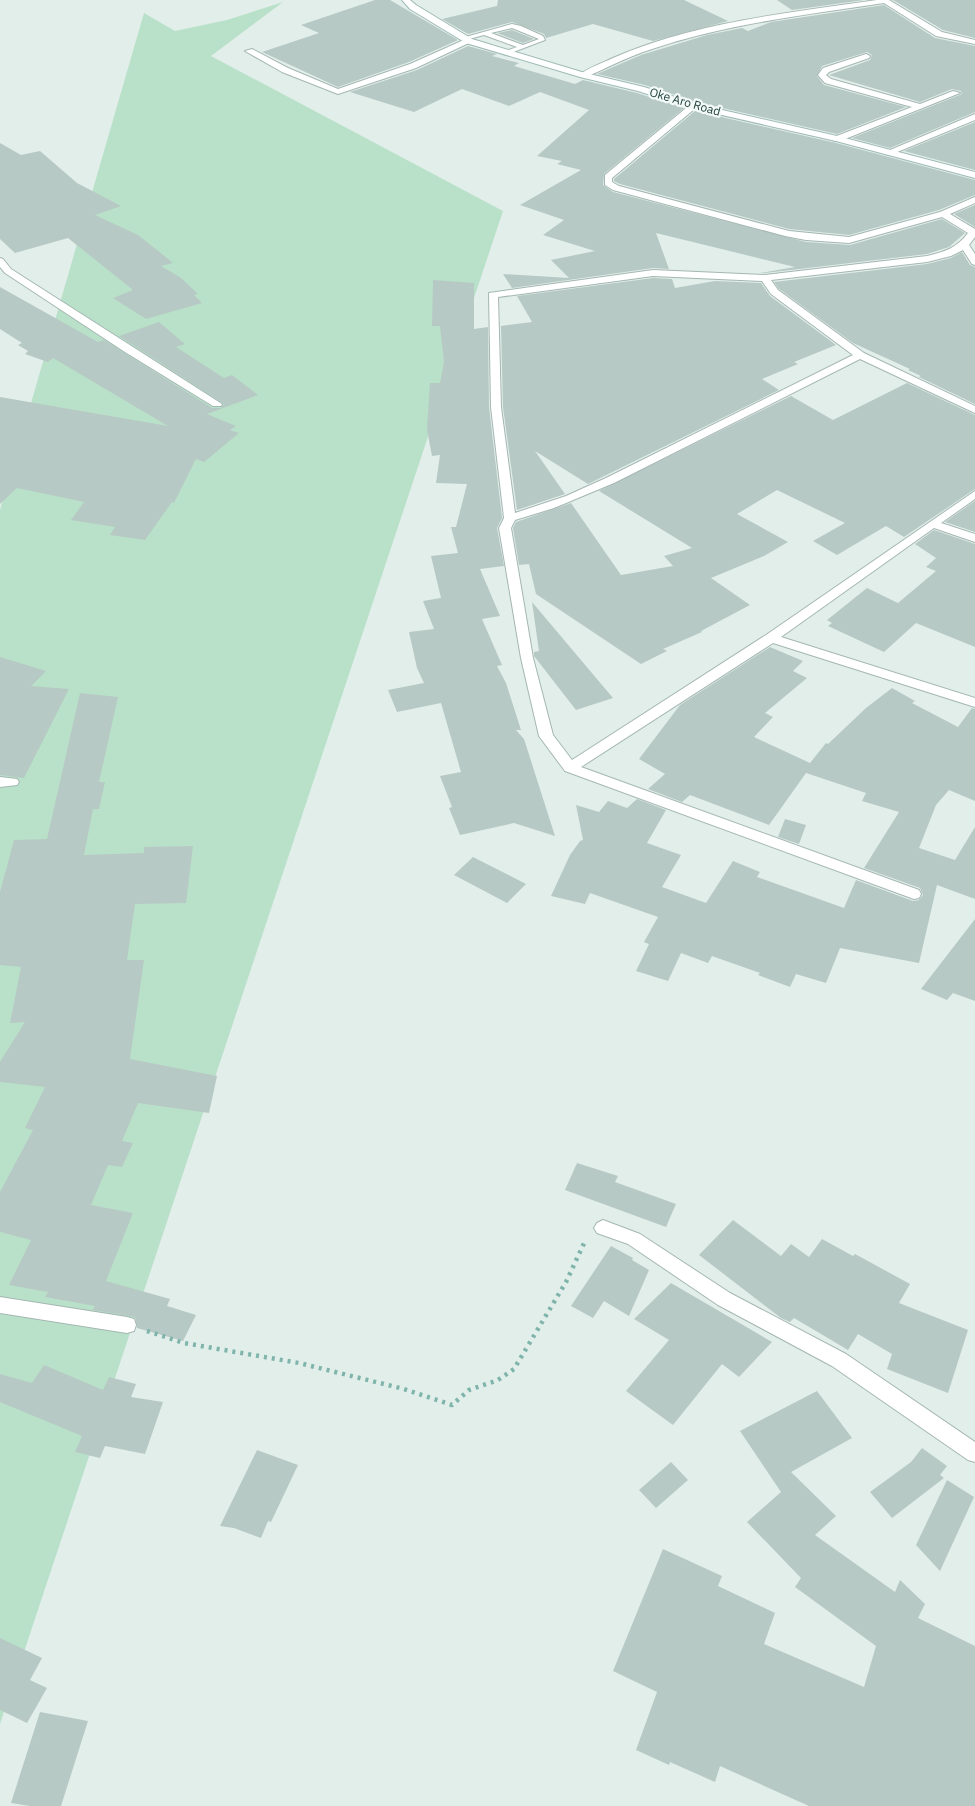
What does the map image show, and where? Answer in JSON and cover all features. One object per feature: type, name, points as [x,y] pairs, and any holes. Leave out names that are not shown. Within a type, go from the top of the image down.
[{"type":"street","name":"Oke Aro Road","points":[[406,0],[413,7],[467,39],[508,52],[694,106],[837,139],[975,175]]},
{"type":"street","points":[[583,75],[645,48],[688,36],[734,25],[884,0],[939,34],[975,42]]},
{"type":"street","points":[[249,51],[284,70],[338,92],[413,66],[467,39]]},
{"type":"street","points":[[866,56],[826,70],[822,75],[828,81],[921,107]]},
{"type":"street","points":[[837,139],[956,93]]},
{"type":"street","points":[[694,106],[608,177],[608,183],[616,188],[806,238],[850,240],[943,214],[975,200]]},
{"type":"street","points":[[887,152],[975,117]]},
{"type":"street","points":[[914,894],[570,768],[546,736],[529,666],[505,528],[510,518],[496,407],[493,295],[653,273],[765,278],[927,259],[951,253],[965,246],[974,233],[943,214]]},
{"type":"street","points":[[965,246],[975,262]]},
{"type":"street","points":[[0,261],[8,271],[128,350],[218,404]]},
{"type":"street","points":[[765,278],[774,292],[860,355],[975,410]]},
{"type":"street","points":[[510,518],[542,509],[633,470],[779,398],[860,355]]},
{"type":"street","points":[[570,768],[771,638],[975,494]]},
{"type":"street","points":[[932,524],[975,538]]},
{"type":"street","points":[[771,638],[975,703]]},
{"type":"street","points":[[603,1228],[634,1239],[724,1299],[840,1360],[975,1453]]},
{"type":"street","points":[[2,1308],[127,1325]]},
{"type":"lane","points":[[467,39],[512,26],[541,37],[542,40],[508,52]]},
{"type":"lane","points":[[484,33],[523,47]]},
{"type":"path","points":[[127,1325],[184,1343],[299,1362],[404,1389],[452,1405],[469,1390],[498,1380],[514,1369],[566,1282],[587,1236],[603,1228]]},
{"type":"green space","points":[[283,2],[211,56],[503,211],[0,1724],[0,510],[144,13],[175,31],[227,20]]},
{"type":"building","points":[[375,0],[390,0],[458,40],[409,62],[338,87],[262,52],[319,33],[301,25]]},
{"type":"building","points":[[498,0],[684,0],[728,21],[653,41],[593,24],[546,38],[544,34],[512,22],[468,34],[442,19],[497,6]]},
{"type":"building","points":[[777,0],[864,0],[792,10]]},
{"type":"building","points":[[893,0],[975,0],[975,38],[943,30]]},
{"type":"building","points":[[884,5],[935,38],[975,46],[975,112],[890,148],[852,138],[962,94],[961,91],[952,89],[920,102],[829,75],[870,60],[872,55],[867,52],[822,66],[817,76],[824,85],[906,107],[837,134],[696,102],[645,85],[597,74],[641,55],[707,35],[742,28],[748,31],[771,22]]},
{"type":"building","points":[[512,30],[534,39],[523,43],[497,33]]},
{"type":"building","points":[[468,46],[497,54],[492,56],[519,63],[514,66],[575,84],[583,80],[637,93],[684,108],[604,174],[603,185],[613,192],[806,242],[850,245],[942,219],[965,233],[949,247],[927,254],[760,273],[795,267],[656,233],[669,269],[653,268],[512,288],[503,274],[569,278],[551,260],[595,251],[543,235],[564,220],[520,205],[581,170],[557,164],[562,161],[537,156],[589,110],[540,92],[509,106],[462,89],[414,112],[350,92],[417,70]]},
{"type":"building","points":[[695,111],[836,143],[975,180],[975,195],[939,210],[849,235],[789,229],[614,181],[614,179]]},
{"type":"building","points":[[975,122],[975,170],[904,151]]},
{"type":"building","points":[[0,143],[21,155],[40,151],[77,183],[121,206],[95,215],[138,235],[173,263],[161,266],[181,278],[198,294],[194,295],[202,303],[146,319],[113,298],[133,290],[68,238],[15,253],[0,239]]},
{"type":"building","points":[[975,205],[975,227],[954,214]]},
{"type":"building","points":[[962,252],[970,265],[975,267],[975,404],[919,377],[921,376],[908,370],[910,369],[853,343],[779,289],[774,282],[927,264],[951,258]]},
{"type":"building","points":[[653,278],[672,279],[675,288],[715,281],[761,283],[770,296],[836,345],[794,362],[798,364],[762,379],[779,390],[588,484],[535,451],[565,494],[517,510],[503,407],[501,326],[532,322],[517,296]]},
{"type":"building","points":[[433,280],[474,283],[474,329],[488,327],[489,407],[502,518],[497,528],[504,566],[480,569],[500,616],[482,619],[502,665],[497,666],[506,683],[521,730],[516,730],[524,739],[555,836],[514,823],[460,835],[449,808],[452,807],[440,776],[461,772],[441,703],[397,712],[388,690],[424,683],[417,668],[409,632],[434,629],[423,601],[441,598],[431,556],[458,553],[451,527],[456,527],[467,484],[436,483],[440,455],[432,456],[427,430],[430,383],[440,383],[444,362],[440,326],[432,326]]},
{"type":"building","points":[[0,287],[98,342],[104,340],[212,408],[221,408],[224,404],[119,336],[159,322],[185,344],[176,347],[224,378],[232,375],[258,395],[207,414],[236,426],[230,430],[239,433],[204,462],[196,459],[174,503],[172,502],[145,540],[110,535],[115,527],[71,520],[84,502],[17,488],[0,504],[0,397],[168,426],[53,358],[48,362],[25,354],[28,351],[18,345],[22,343],[0,329]]},
{"type":"building","points":[[907,383],[975,415],[975,489],[904,537],[886,526],[837,555],[813,541],[845,523],[777,490],[737,514],[788,542],[764,556],[711,578],[750,605],[702,632],[663,649],[667,651],[641,664],[536,594],[529,564],[519,565],[513,528],[516,522],[571,503],[621,575],[673,566],[664,556],[692,548],[599,491],[791,396],[833,420]]},
{"type":"building","points":[[975,501],[975,532],[945,522]]},
{"type":"building","points":[[934,530],[975,544],[975,647],[916,623],[884,652],[828,626],[832,623],[827,620],[867,588],[898,603],[936,571],[926,567],[936,558],[915,544]]},
{"type":"building","points":[[532,602],[613,698],[576,710],[534,656],[534,652],[539,651]]},
{"type":"building","points":[[770,647],[803,661],[793,671],[807,678],[765,713],[773,717],[754,737],[810,763],[826,743],[828,744],[866,708],[892,688],[915,701],[912,703],[958,727],[972,708],[975,709],[975,801],[949,790],[936,805],[919,848],[955,860],[975,827],[975,899],[937,885],[919,963],[840,948],[826,983],[796,974],[790,987],[758,975],[760,973],[712,956],[708,963],[681,953],[668,981],[636,971],[649,944],[644,942],[658,917],[590,893],[585,904],[551,896],[570,855],[580,841],[583,840],[576,805],[599,812],[608,801],[627,808],[637,799],[666,810],[647,843],[681,855],[662,887],[706,903],[733,861],[760,872],[757,877],[844,908],[856,880],[913,901],[919,900],[923,895],[920,888],[864,868],[899,812],[862,801],[866,793],[806,773],[769,825],[690,795],[682,802],[648,789],[665,774],[639,759],[680,705]]},
{"type":"building","points":[[0,657],[46,671],[31,686],[69,689],[24,778],[0,775]]},
{"type":"building","points":[[80,693],[118,697],[99,782],[105,782],[99,809],[93,809],[84,855],[144,853],[144,847],[193,846],[186,903],[135,904],[127,960],[144,960],[130,1059],[217,1076],[209,1113],[138,1103],[122,1141],[133,1143],[122,1167],[108,1165],[91,1205],[133,1213],[106,1281],[170,1299],[167,1306],[196,1315],[183,1341],[137,1328],[135,1317],[93,1310],[95,1306],[45,1297],[48,1292],[9,1285],[31,1240],[0,1232],[0,1192],[33,1130],[25,1128],[45,1087],[0,1082],[0,1062],[25,1022],[10,1023],[21,967],[0,965],[0,892],[14,840],[47,839]]},
{"type":"building","points":[[785,819],[806,825],[799,844],[778,837]]},
{"type":"building","points":[[473,857],[526,884],[507,903],[454,875]]},
{"type":"building","points":[[975,919],[975,1001],[953,993],[947,1000],[921,989]]},
{"type":"building","points":[[577,1163],[618,1176],[615,1182],[676,1204],[666,1227],[565,1190]]},
{"type":"building","points":[[733,1220],[781,1256],[791,1244],[809,1257],[822,1239],[853,1256],[855,1254],[910,1284],[899,1303],[968,1330],[948,1393],[887,1369],[892,1354],[858,1334],[848,1350],[794,1318],[790,1322],[781,1318],[699,1255]]},
{"type":"building","points":[[611,1246],[633,1258],[632,1260],[649,1270],[629,1316],[604,1301],[593,1318],[571,1306]]},
{"type":"building","points":[[671,1283],[772,1342],[739,1377],[722,1364],[673,1425],[626,1391],[669,1340],[634,1319]]},
{"type":"building","points":[[44,1365],[103,1390],[109,1377],[136,1384],[131,1397],[163,1402],[145,1454],[105,1446],[100,1458],[75,1452],[82,1436],[0,1402],[0,1374],[32,1383]]},
{"type":"building","points":[[817,1391],[852,1438],[791,1472],[836,1516],[815,1535],[895,1592],[900,1580],[925,1604],[918,1618],[975,1646],[975,1806],[809,1806],[720,1766],[715,1782],[670,1762],[669,1765],[636,1750],[657,1692],[613,1671],[663,1549],[722,1576],[718,1586],[775,1613],[764,1644],[864,1687],[876,1646],[795,1587],[801,1578],[747,1522],[781,1492],[740,1431]]},
{"type":"building","points":[[922,1448],[947,1466],[940,1475],[944,1478],[892,1518],[870,1492],[911,1462]]},
{"type":"building","points":[[257,1450],[298,1465],[271,1522],[268,1521],[261,1538],[234,1528],[220,1526]]},
{"type":"building","points":[[671,1462],[688,1480],[656,1508],[639,1490]]},
{"type":"building","points":[[947,1480],[974,1497],[940,1571],[916,1545]]},
{"type":"building","points":[[0,1638],[42,1658],[30,1680],[47,1688],[27,1723],[0,1710]]},
{"type":"building","points":[[40,1712],[88,1721],[61,1806],[30,1806],[11,1803]]}]
